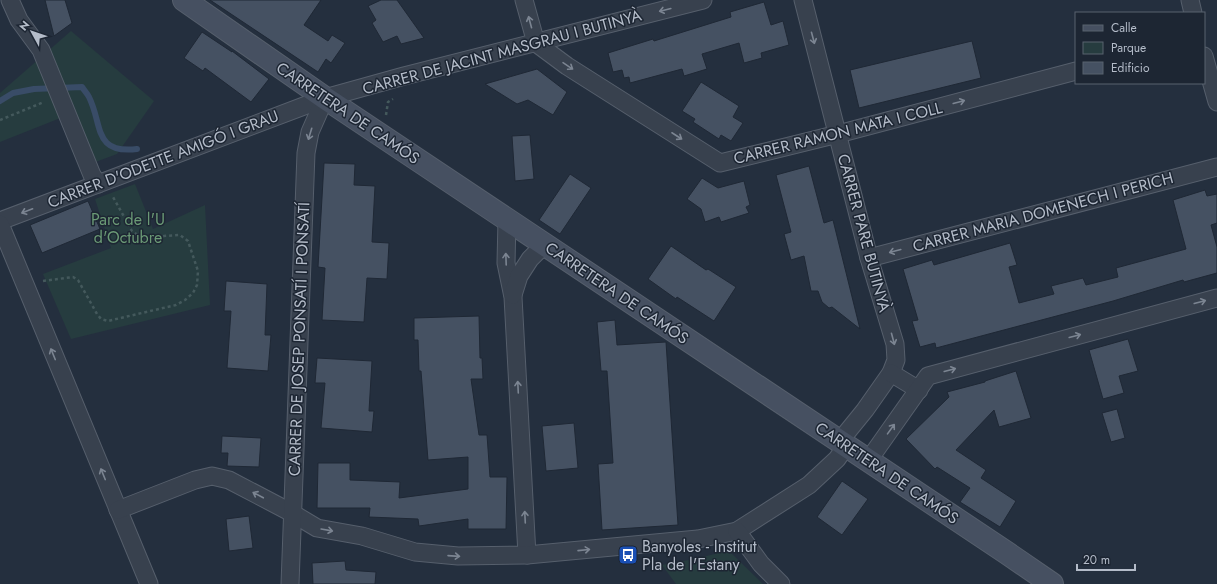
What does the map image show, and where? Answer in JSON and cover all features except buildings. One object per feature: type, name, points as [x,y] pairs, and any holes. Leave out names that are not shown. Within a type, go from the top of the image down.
[{"type":"street","points":[[10,0],[19,20],[41,50],[61,102],[92,174],[98,184]]},
{"type":"street","name":"CARRETERA DE CAMÓS","points":[[184,0],[325,98],[1052,584]]},
{"type":"street","points":[[524,0],[536,43]]},
{"type":"street","name":"CARRER DE JACINT MASGRAU I BUTINYÀ","points":[[325,98],[404,76],[703,0]]},
{"type":"street","name":"CARRER PARE BUTINYÀ","points":[[803,0],[869,258],[895,344],[896,360],[891,373]]},
{"type":"street","points":[[1190,0],[1193,12]]},
{"type":"street","name":"CARRER RAMON MATA I COLL","points":[[536,43],[567,66],[720,163],[838,134],[1075,71]]},
{"type":"street","points":[[1205,60],[1217,102]]},
{"type":"street","name":"CARRER D'ODETTE AMIGÓ I GRAU","points":[[0,221],[325,98]]},
{"type":"street","name":"CARRER DE JOSEP PONSATÍ I PONSATÍ","points":[[290,584],[306,153],[310,132],[325,98]]},
{"type":"street","name":"CARRER MARIA DOMENECH I PERICH","points":[[869,258],[1217,166]]},
{"type":"street","points":[[507,220],[506,263],[513,297],[527,556]]},
{"type":"street","points":[[0,224],[149,584]]},
{"type":"street","points":[[513,297],[519,276],[530,259],[544,245]]},
{"type":"street","points":[[868,461],[928,376],[1217,298]]},
{"type":"street","points":[[118,510],[195,480],[212,476],[229,480],[317,528],[362,536],[415,552],[458,556],[527,556],[698,538],[737,531],[809,485],[837,459],[843,444],[891,373],[919,390]]},
{"type":"street","points":[[737,531],[761,564],[781,584]]},
{"type":"path","points":[[388,120],[385,114],[388,102],[394,98]]},
{"type":"path","points":[[0,120],[46,101],[61,102]]},
{"type":"path","points":[[26,287],[44,280],[73,277],[78,280],[97,314],[101,319],[108,321],[176,305],[193,293],[197,285],[198,271],[188,241],[180,235],[150,239],[139,236],[132,231],[110,191],[98,184]]},
{"type":"green space","points":[[71,31],[154,101],[117,154],[82,167],[63,117],[0,142],[0,93]]},
{"type":"green space","name":"Parc de l'U d'Octubre","points":[[135,184],[153,229],[205,205],[210,305],[71,339],[43,274],[111,248],[95,199]]},
{"type":"green space","points":[[723,552],[732,554],[763,584],[676,584],[662,565],[694,559]]},
{"type":"waterway","points":[[0,101],[13,93],[34,89],[82,87],[89,97],[102,135],[106,142],[113,147],[137,149]]},
{"type":"place","name":"Banyoles - Institut Pla de l'Estany","points":[[628,555]]}]
